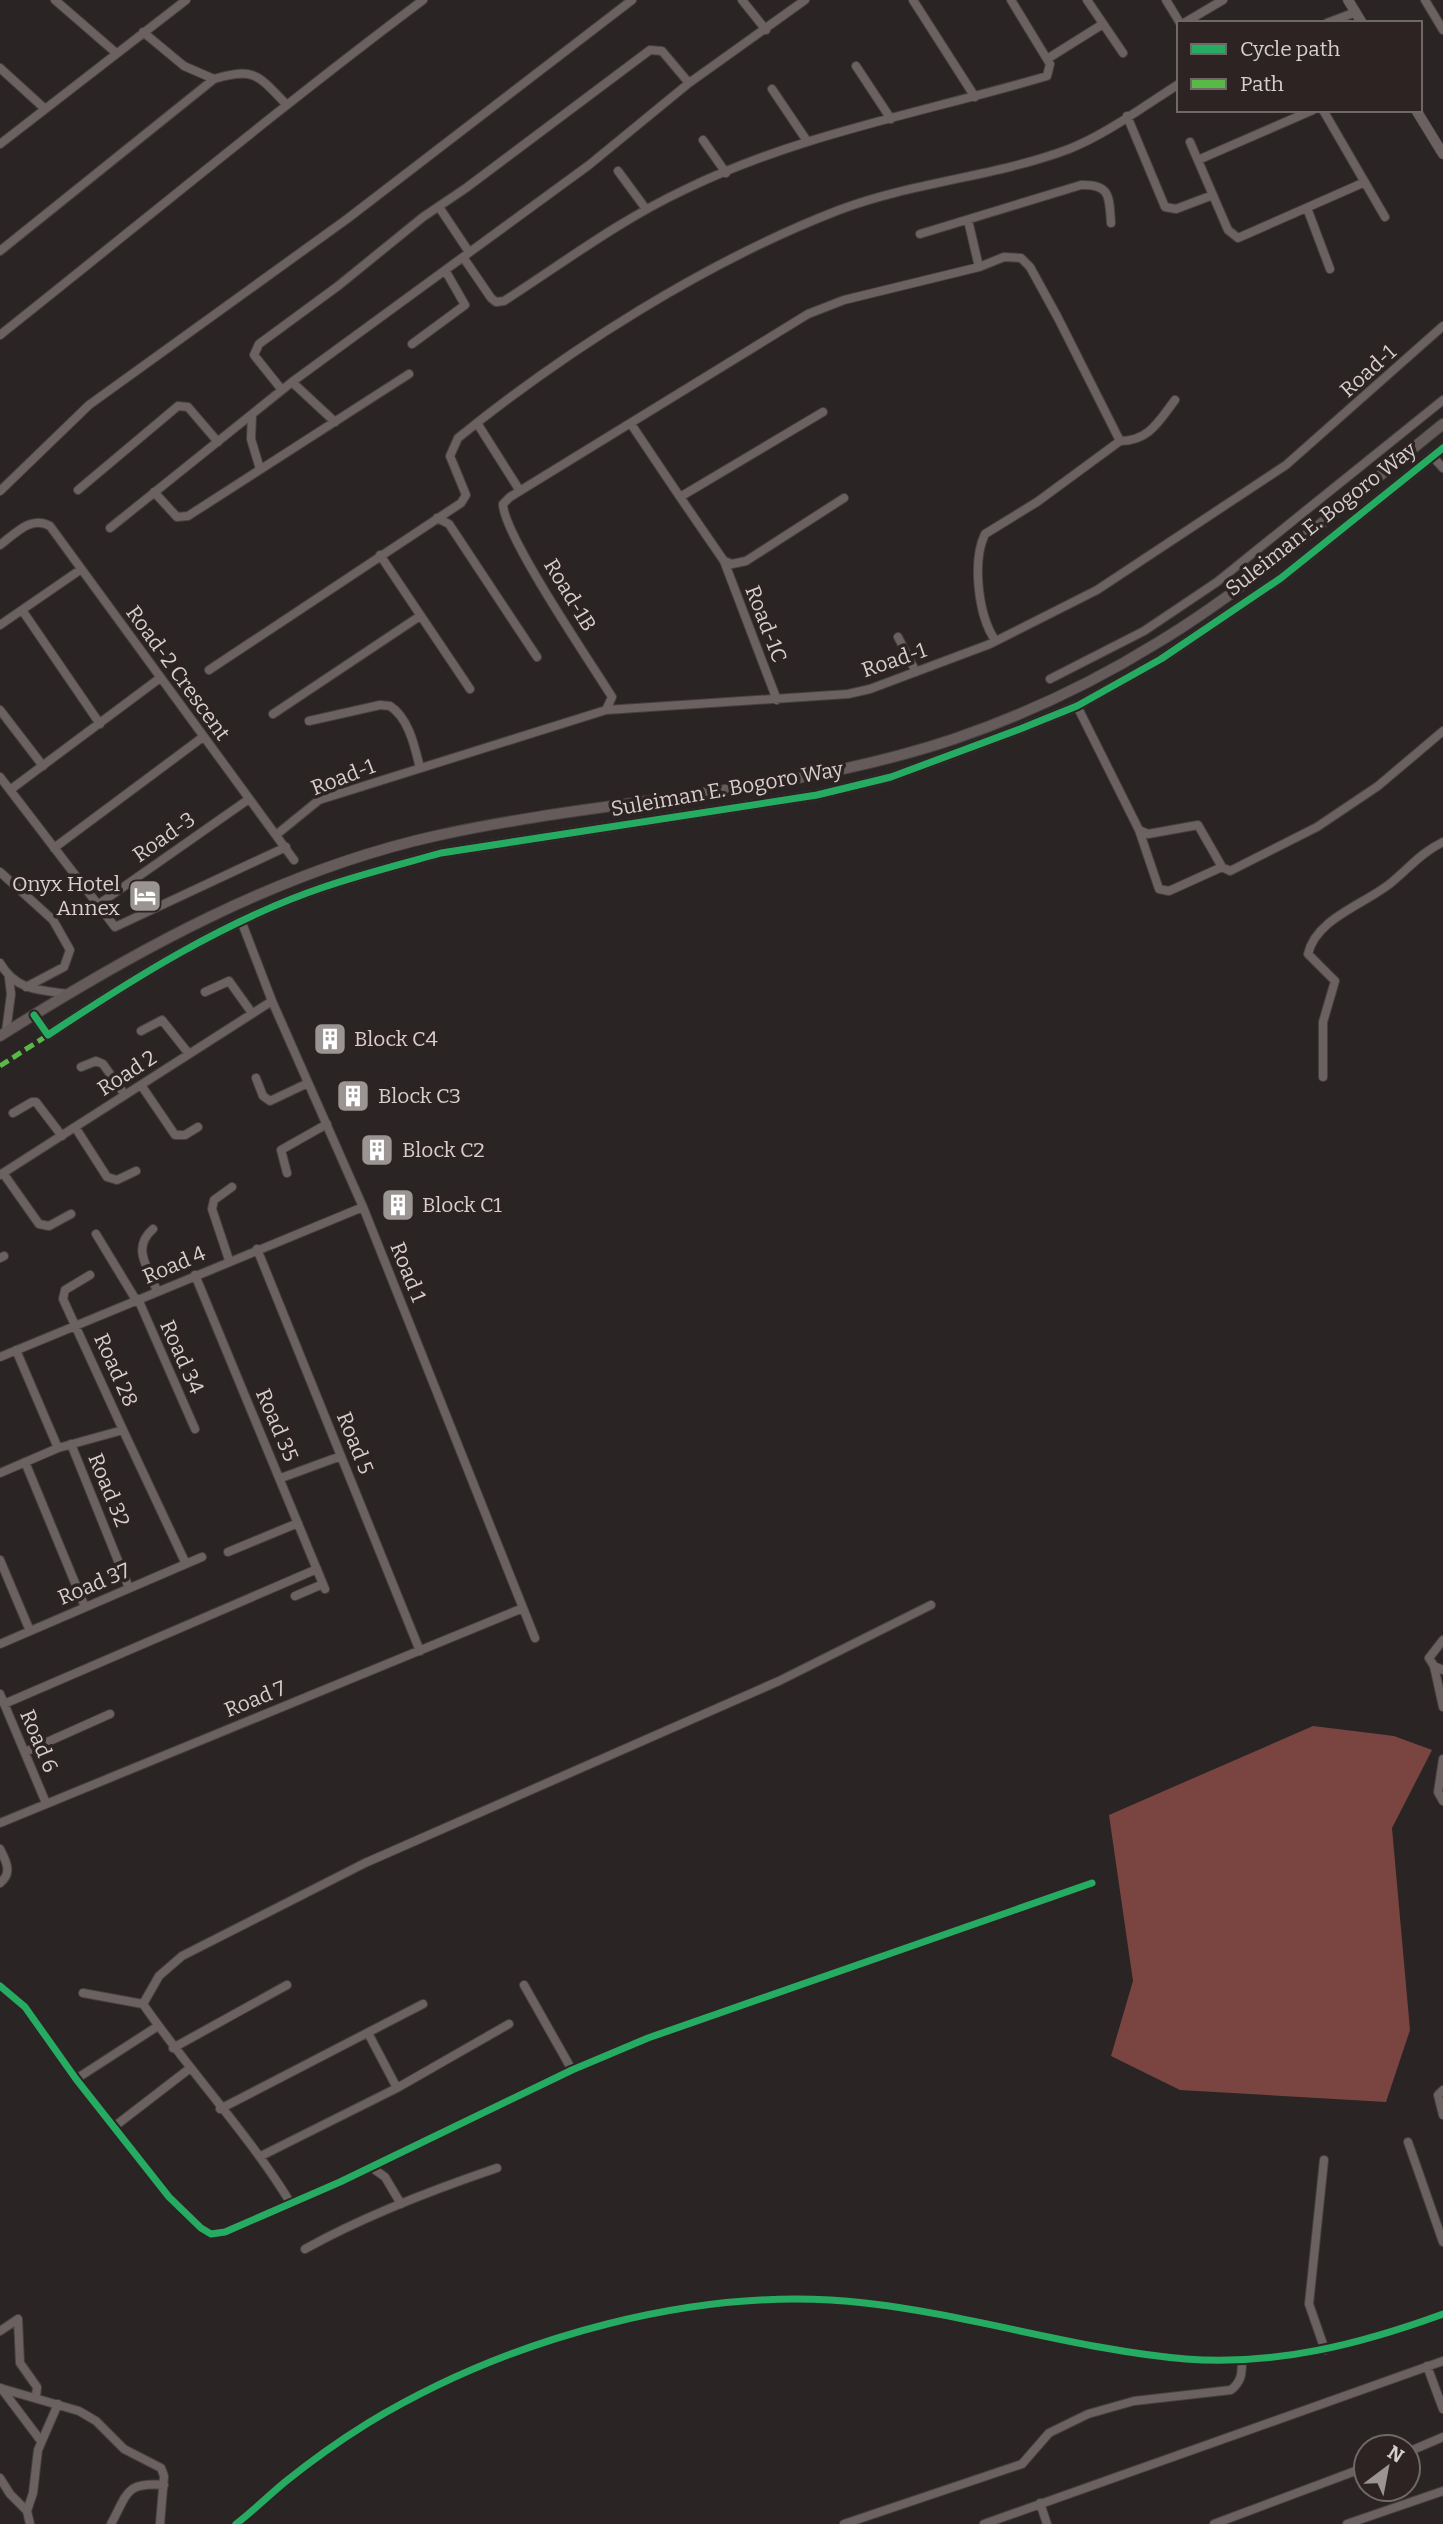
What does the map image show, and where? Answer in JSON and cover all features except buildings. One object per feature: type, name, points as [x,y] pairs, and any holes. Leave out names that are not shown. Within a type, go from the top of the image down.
[{"type":"main road","name":"Suleiman E. Bogoro Way","points":[[3,1034],[155,945],[262,894],[399,845],[471,829],[812,775],[953,739],[1015,715],[1105,673],[1189,622],[1443,424]]},
{"type":"street","points":[[55,0],[115,52]]},
{"type":"street","points":[[0,335],[208,169],[285,103],[423,0]]},
{"type":"street","points":[[0,491],[89,405],[347,219],[372,196],[632,0]]},
{"type":"street","points":[[742,0],[766,30]]},
{"type":"street","points":[[110,528],[292,382],[589,165],[689,83],[805,0]]},
{"type":"street","points":[[913,0],[975,97]]},
{"type":"street","points":[[439,207],[491,298],[496,302],[504,302],[646,209],[686,188],[807,141],[1047,76],[1050,64],[1011,0]]},
{"type":"street","points":[[1087,0],[1123,53]]},
{"type":"street","points":[[1166,0],[1181,21]]},
{"type":"street","points":[[1186,21],[1223,0]]},
{"type":"street","points":[[1348,0],[1361,21]]},
{"type":"street","points":[[1425,0],[1443,30]]},
{"type":"street","points":[[0,144],[184,1]]},
{"type":"street","points":[[1332,21],[1356,12]]},
{"type":"street","points":[[1047,59],[1103,24]]},
{"type":"street","points":[[143,32],[184,66],[214,79]]},
{"type":"street","points":[[282,390],[254,355],[259,344],[439,207],[650,50],[662,51],[689,83]]},
{"type":"street","points":[[856,66],[891,119]]},
{"type":"street","points":[[0,68],[44,108]]},
{"type":"street","points":[[0,251],[214,79],[245,72],[257,75],[285,103]]},
{"type":"street","points":[[209,670],[461,503],[466,495],[450,456],[458,438],[620,324],[740,252],[839,210],[883,195],[952,182],[1070,148],[1177,85]]},
{"type":"street","points":[[772,89],[807,141]]},
{"type":"street","points":[[1198,160],[1308,112]]},
{"type":"street","points":[[1324,112],[1385,217]]},
{"type":"street","points":[[1417,112],[1443,154]]},
{"type":"street","points":[[1127,116],[1165,207],[1176,209],[1213,195]]},
{"type":"street","points":[[703,140],[726,173]]},
{"type":"street","points":[[1190,142],[1228,230],[1238,238],[1365,182]]},
{"type":"street","points":[[618,171],[646,209]]},
{"type":"street","points":[[920,234],[1090,184],[1104,188],[1110,203],[1111,223]]},
{"type":"street","points":[[1307,208],[1330,270]]},
{"type":"street","points":[[968,220],[979,267]]},
{"type":"street","points":[[477,423],[520,491],[808,314],[844,300],[1014,256],[1021,258],[1030,267],[1120,441]]},
{"type":"street","points":[[412,344],[466,305],[445,270]]},
{"type":"street","name":"Road-1","points":[[276,835],[318,800],[606,710],[777,700],[870,689],[1038,622],[1097,590],[1286,465],[1443,326]]},
{"type":"street","points":[[154,492],[172,514],[183,517],[409,374]]},
{"type":"street","points":[[292,382],[335,422]]},
{"type":"street","points":[[995,639],[989,630],[983,605],[978,555],[985,534],[1037,502],[1120,441],[1132,441],[1148,434],[1175,400]]},
{"type":"street","points":[[1050,679],[1134,638],[1217,582],[1443,400]]},
{"type":"street","points":[[78,490],[178,406],[188,407],[218,442]]},
{"type":"street","points":[[680,497],[823,412]]},
{"type":"street","points":[[251,415],[251,439],[261,469]]},
{"type":"street","name":"Road-1C","points":[[631,424],[724,561],[777,700]]},
{"type":"street","name":"Suleiman E. Bogoro Way","points":[[34,1015],[48,1035],[136,979],[242,923],[324,887],[441,853],[780,802],[891,777],[955,756],[1077,706],[1161,659],[1282,578],[1443,448]]},
{"type":"street","points":[[1432,456],[1443,468]]},
{"type":"street","name":"Road-1B","points":[[520,491],[503,504],[503,515],[612,697],[606,710]]},
{"type":"street","points":[[724,561],[732,564],[746,561],[844,498]]},
{"type":"street","points":[[437,518],[449,524],[537,657]]},
{"type":"street","name":"Road-2 Crescent","points":[[0,545],[31,522],[42,521],[50,526],[294,860]]},
{"type":"street","points":[[380,555],[470,689]]},
{"type":"street","points":[[0,625],[80,570]]},
{"type":"street","points":[[22,610],[100,724]]},
{"type":"street","points":[[273,714],[420,616]]},
{"type":"street","points":[[898,637],[916,672]]},
{"type":"street","points":[[10,790],[160,678]]},
{"type":"street","points":[[309,721],[380,705],[390,706],[401,717],[413,740],[420,768]]},
{"type":"street","points":[[1077,706],[1139,830],[1146,837],[1156,884],[1165,891],[1222,866]]},
{"type":"street","points":[[0,710],[43,766]]},
{"type":"street","points":[[1146,837],[1198,825],[1222,866],[1230,871],[1317,827],[1378,786],[1443,731]]},
{"type":"street","points":[[54,848],[204,737]]},
{"type":"street","points":[[0,777],[99,904],[111,924],[121,926],[286,847]]},
{"type":"street","name":"Road-3","points":[[99,904],[249,799]]},
{"type":"street","points":[[1323,1077],[1323,1022],[1335,981],[1308,954],[1311,942],[1338,916],[1368,901],[1419,856],[1443,842]]},
{"type":"street","points":[[0,872],[53,920],[70,950],[65,967],[26,987]]},
{"type":"street","name":"Road 1","points":[[242,923],[272,1001],[363,1206],[536,1638]]},
{"type":"street","points":[[0,963],[9,978],[11,994],[3,1034]]},
{"type":"street","points":[[9,978],[26,987],[69,994]]},
{"type":"street","points":[[205,992],[229,981],[253,1013]]},
{"type":"street","name":"Road 2","points":[[2,1174],[272,1001]]},
{"type":"street","points":[[141,1031],[162,1020],[189,1054]]},
{"type":"street","points":[[80,1067],[96,1061],[103,1064],[125,1095]]},
{"type":"street","points":[[256,1078],[263,1096],[270,1101],[309,1083]]},
{"type":"street","points":[[141,1085],[175,1135],[185,1135],[198,1127]]},
{"type":"street","points":[[13,1112],[37,1102],[62,1136]]},
{"type":"street","points":[[287,1173],[281,1150],[327,1124]]},
{"type":"street","points":[[75,1127],[107,1177],[117,1181],[136,1171]]},
{"type":"street","points":[[2,1174],[39,1224],[49,1226],[71,1214]]},
{"type":"street","points":[[229,1261],[212,1209],[214,1200],[232,1187]]},
{"type":"street","name":"Road 4","points":[[0,1357],[363,1206]]},
{"type":"street","points":[[153,1229],[143,1238],[140,1246],[157,1291]]},
{"type":"street","name":"Road 34","points":[[96,1234],[137,1299],[195,1429]]},
{"type":"street","name":"Road 5","points":[[257,1249],[420,1651]]},
{"type":"street","name":"Road 28","points":[[90,1275],[63,1295],[186,1564]]},
{"type":"street","name":"Road 35","points":[[195,1275],[324,1587],[295,1596]]},
{"type":"street","points":[[16,1350],[58,1448]]},
{"type":"street","points":[[0,1473],[58,1448],[123,1430]]},
{"type":"street","name":"Road 32","points":[[71,1444],[129,1588]]},
{"type":"street","points":[[281,1478],[341,1456]]},
{"type":"street","points":[[25,1462],[85,1607]]},
{"type":"street","points":[[228,1552],[298,1523]]},
{"type":"street","name":"Road 37","points":[[0,1644],[202,1556]]},
{"type":"street","points":[[0,1560],[30,1631]]},
{"type":"street","points":[[4,1704],[317,1569]]},
{"type":"street","points":[[143,2004],[159,1976],[182,1956],[352,1869],[779,1681],[931,1605]]},
{"type":"street","name":"Road 7","points":[[0,1823],[523,1608]]},
{"type":"street","points":[[1443,1640],[1429,1658],[1434,1666],[1443,1707]]},
{"type":"street","points":[[1434,1666],[1443,1670]]},
{"type":"street","name":"Road 6","points":[[0,1694],[46,1803]]},
{"type":"street","points":[[25,1752],[110,1714]]},
{"type":"street","points":[[1443,1759],[1438,1791],[1443,1801]]},
{"type":"street","points":[[0,1849],[8,1867],[8,1873],[0,1883]]},
{"type":"street","points":[[0,1986],[25,2007],[76,2079],[169,2197],[201,2228],[211,2234],[225,2232],[371,2167],[572,2070],[648,2038],[1092,1883]]},
{"type":"street","points":[[173,2048],[287,1985]]},
{"type":"street","points":[[523,1985],[572,2070]]},
{"type":"street","points":[[83,1993],[143,2004],[220,2109],[261,2156],[290,2202]]},
{"type":"street","points":[[220,2109],[423,2004]]},
{"type":"street","points":[[261,2156],[397,2088],[509,2024]]},
{"type":"street","points":[[76,2079],[158,2026]]},
{"type":"street","points":[[368,2033],[397,2088]]},
{"type":"street","points":[[115,2126],[189,2069]]},
{"type":"street","points":[[1443,2090],[1438,2095],[1443,2115]]},
{"type":"street","points":[[1408,2142],[1443,2242]]},
{"type":"street","points":[[1324,2160],[1310,2304],[1325,2350]]},
{"type":"street","points":[[371,2167],[385,2178],[401,2204]]},
{"type":"street","points":[[305,2249],[334,2233],[401,2204],[497,2168]]},
{"type":"street","points":[[236,2524],[333,2446],[409,2400],[524,2348],[650,2315],[771,2301],[860,2302],[975,2319],[1142,2354],[1189,2359],[1242,2359],[1325,2350],[1376,2339],[1443,2314]]},
{"type":"street","points":[[0,2332],[18,2319],[20,2363],[37,2387],[36,2397]]},
{"type":"street","points":[[844,2524],[1022,2463],[1049,2433],[1088,2414],[1134,2401],[1231,2390],[1239,2384],[1242,2359]]},
{"type":"street","points":[[984,2524],[1443,2361]]},
{"type":"street","points":[[1427,2366],[1443,2409]]},
{"type":"street","points":[[1,2388],[79,2411],[96,2421],[124,2449],[161,2468],[164,2485],[160,2524]]},
{"type":"street","points":[[1,2388],[41,2441]]},
{"type":"street","points":[[30,2524],[27,2511],[33,2493],[41,2441],[58,2404]]},
{"type":"street","points":[[1422,2446],[1443,2437]]},
{"type":"street","points":[[1214,2524],[1352,2472]]},
{"type":"street","points":[[0,2478],[10,2494],[27,2511]]},
{"type":"street","points":[[111,2524],[133,2488],[141,2483],[164,2485]]},
{"type":"street","points":[[1347,2524],[1443,2491]]},
{"type":"street","points":[[1040,2503],[1047,2524]]},
{"type":"shaded area","points":[[1313,1726],[1394,1736],[1432,1750],[1392,1828],[1410,2030],[1386,2102],[1180,2090],[1111,2056],[1133,1981],[1109,1815]]},
{"type":"marked path","points":[[0,1066],[48,1035]]},
{"type":"cycle path","points":[[34,1015],[48,1035],[114,992],[216,933],[288,900],[367,873],[441,853],[817,795],[891,777],[1020,729],[1077,706],[1161,659],[1281,578],[1443,448]]},
{"type":"cycle path","points":[[0,1986],[25,2007],[76,2079],[169,2197],[201,2228],[211,2234],[225,2232],[340,2182],[572,2070],[648,2038],[1092,1883]]},
{"type":"cycle path","points":[[236,2524],[325,2451],[368,2423],[423,2393],[482,2366],[543,2343],[607,2324],[672,2310],[737,2302],[802,2299],[865,2303],[905,2308],[1146,2355],[1219,2360],[1285,2356],[1317,2350],[1381,2335],[1443,2314]]},
{"type":"place","name":"Onyx Hotel Annex","points":[[145,896]]},
{"type":"place","name":"Block C4","points":[[330,1039]]},
{"type":"place","name":"Block C3","points":[[353,1096]]},
{"type":"place","name":"Block C2","points":[[377,1150]]},
{"type":"place","name":"Block C1","points":[[398,1205]]}]
